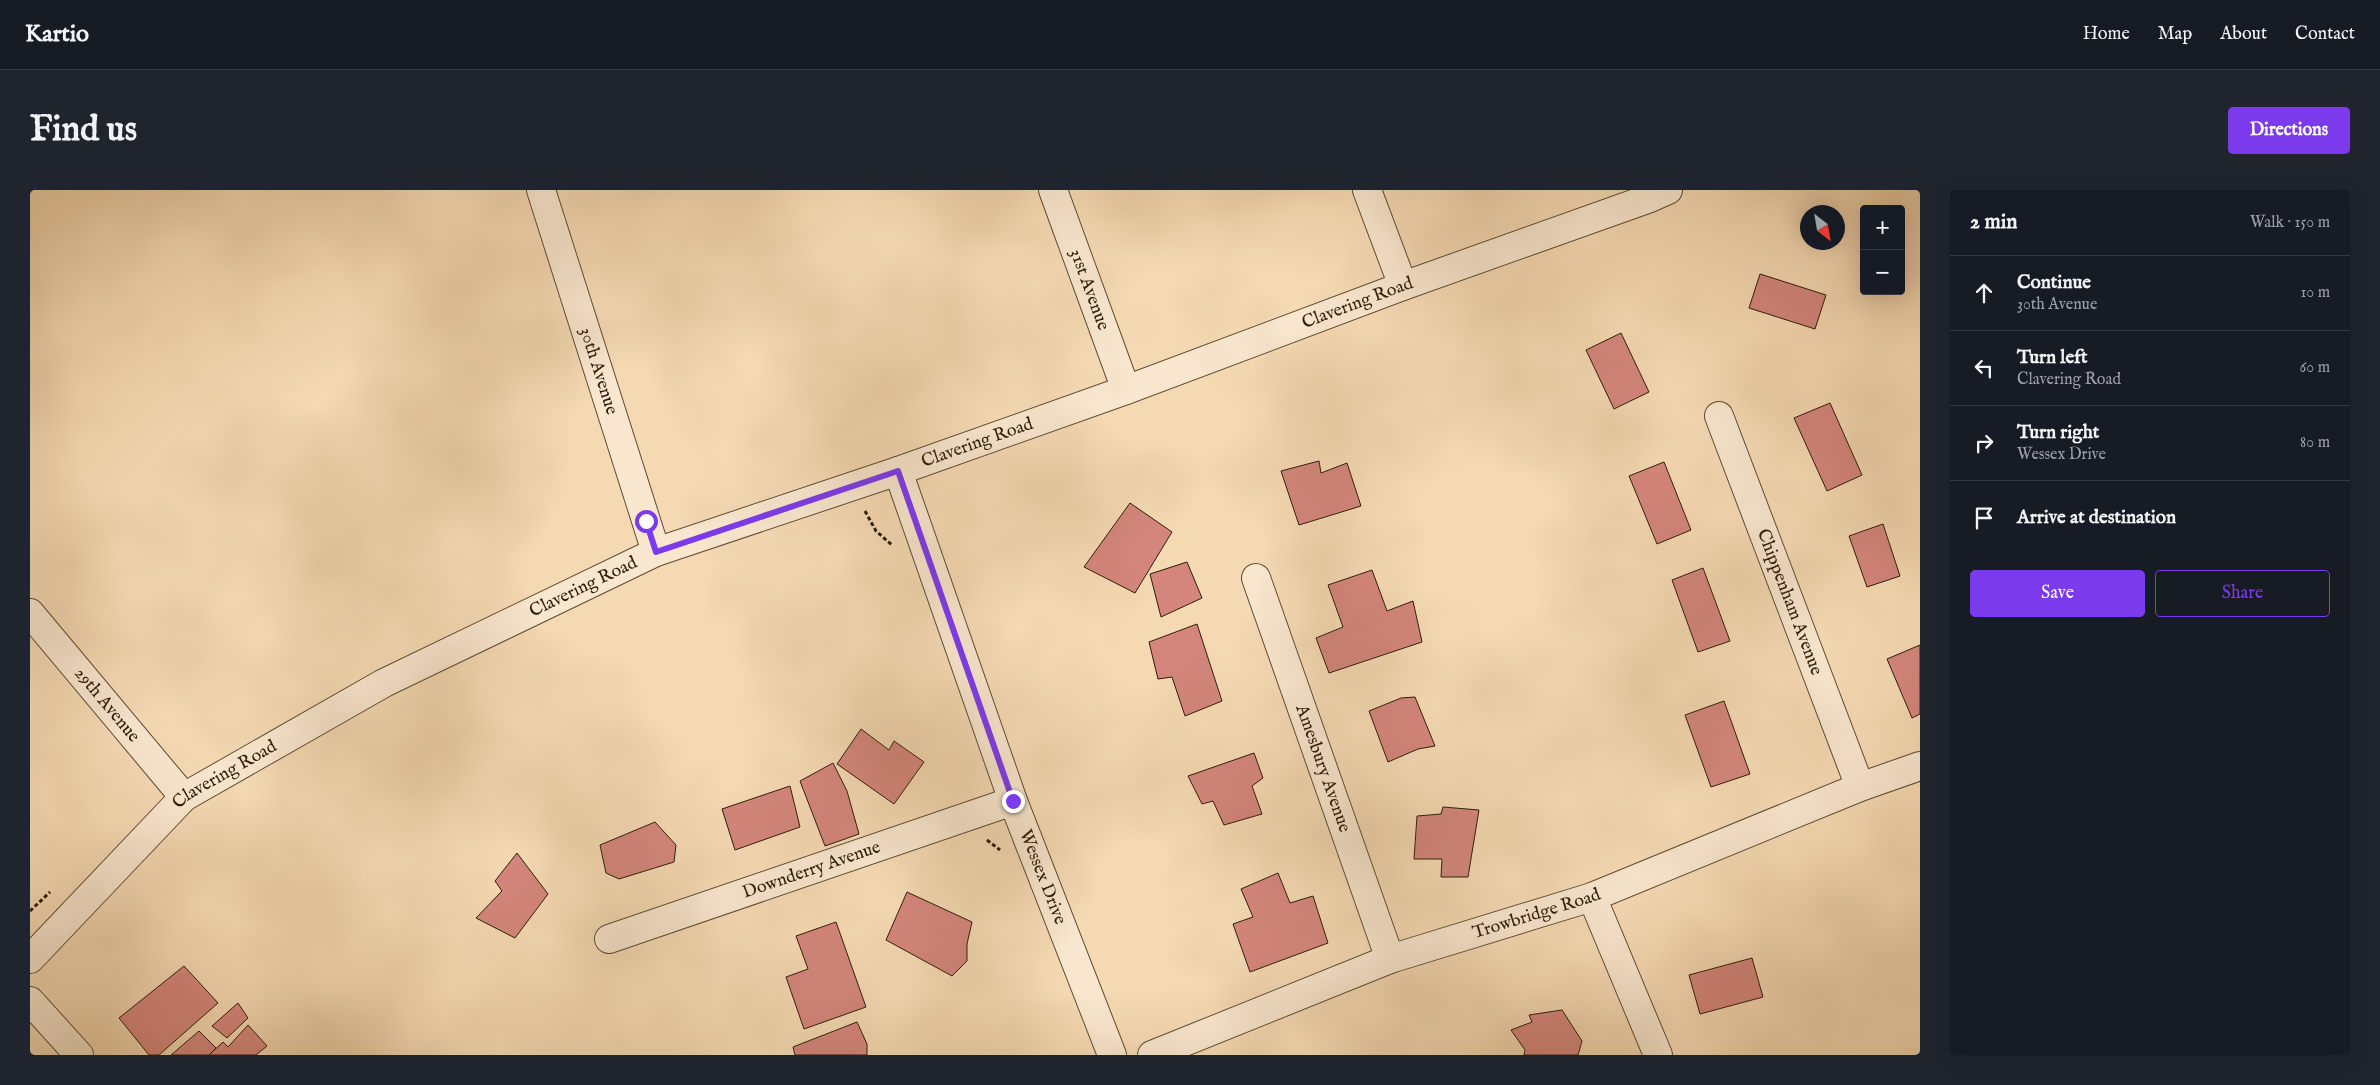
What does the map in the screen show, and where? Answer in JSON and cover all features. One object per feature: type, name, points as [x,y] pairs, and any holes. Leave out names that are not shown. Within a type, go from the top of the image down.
[{"type":"street","name":"30th Avenue","points":[[541,190],[656,552]]},
{"type":"street","name":"31st Avenue","points":[[1054,190],[1126,390]]},
{"type":"street","points":[[1368,190],[1403,286]]},
{"type":"street","name":"Clavering Road","points":[[30,959],[184,797],[384,683],[656,552],[898,471],[1126,390],[1403,286],[1668,190]]},
{"type":"street","name":"Chippenham Avenue","points":[[1719,416],[1860,787]]},
{"type":"street","name":"Wessex Drive","points":[[898,471],[1013,801],[1112,1055]]},
{"type":"street","name":"Amesbury Avenue","points":[[1256,578],[1390,959]]},
{"type":"street","name":"29th Avenue","points":[[30,613],[184,797]]},
{"type":"street","name":"Trowbridge Road","points":[[1152,1055],[1390,959],[1592,897],[1860,787],[1920,766]]},
{"type":"street","name":"Downderry Avenue","points":[[609,939],[1013,801]]},
{"type":"street","points":[[1592,897],[1658,1055]]},
{"type":"street","points":[[30,1001],[79,1055]]},
{"type":"building","points":[[1760,274],[1826,295],[1815,329],[1749,308]]},
{"type":"building","points":[[1621,333],[1649,392],[1614,409],[1586,350]]},
{"type":"building","points":[[1830,403],[1862,475],[1827,491],[1794,418]]},
{"type":"building","points":[[1319,461],[1321,473],[1347,463],[1361,506],[1299,525],[1281,471]]},
{"type":"building","points":[[1664,462],[1691,530],[1657,544],[1629,476]]},
{"type":"building","points":[[1130,503],[1172,532],[1135,593],[1084,567]]},
{"type":"building","points":[[1883,524],[1900,576],[1867,587],[1849,536]]},
{"type":"building","points":[[1187,562],[1202,598],[1161,617],[1150,574]]},
{"type":"building","points":[[1703,568],[1730,641],[1698,652],[1672,580]]},
{"type":"building","points":[[1372,570],[1387,611],[1413,601],[1422,642],[1329,673],[1316,638],[1343,627],[1328,585]]},
{"type":"building","points":[[1197,624],[1222,701],[1185,716],[1172,677],[1158,679],[1149,642]]},
{"type":"building","points":[[1920,645],[1920,714],[1912,718],[1887,659]]},
{"type":"building","points":[[1415,697],[1435,746],[1418,749],[1388,762],[1369,711],[1401,698]]},
{"type":"building","points":[[1724,701],[1750,774],[1711,787],[1685,715]]},
{"type":"building","points":[[861,729],[889,750],[894,741],[924,762],[894,804],[837,764]]},
{"type":"building","points":[[1254,753],[1263,778],[1252,786],[1262,814],[1224,825],[1213,801],[1202,804],[1188,776]]},
{"type":"building","points":[[833,763],[847,791],[859,834],[825,846],[800,781]]},
{"type":"building","points":[[790,786],[800,827],[735,850],[722,809]]},
{"type":"building","points":[[1443,807],[1479,810],[1468,877],[1441,877],[1442,859],[1414,859],[1417,816],[1441,814]]},
{"type":"building","points":[[655,822],[676,845],[674,862],[619,879],[606,873],[600,845]]},
{"type":"building","points":[[517,853],[548,894],[515,938],[476,918],[502,891],[495,881]]},
{"type":"building","points":[[1278,873],[1290,903],[1313,896],[1328,943],[1250,972],[1233,924],[1253,917],[1241,889]]},
{"type":"building","points":[[907,892],[972,922],[967,944],[967,961],[952,976],[886,940]]},
{"type":"building","points":[[836,922],[866,1007],[804,1029],[786,977],[808,969],[796,936]]},
{"type":"building","points":[[1752,958],[1763,997],[1700,1014],[1689,975]]},
{"type":"building","points":[[184,966],[218,1003],[159,1055],[149,1055],[119,1018]]},
{"type":"building","points":[[238,1003],[248,1018],[227,1038],[212,1026]]},
{"type":"building","points":[[1562,1010],[1582,1041],[1578,1055],[1524,1055],[1525,1050],[1511,1030],[1532,1022],[1529,1015]]},
{"type":"building","points":[[857,1022],[867,1044],[867,1055],[795,1055],[793,1047]]},
{"type":"building","points":[[248,1025],[267,1046],[256,1055],[209,1055],[223,1042],[228,1047]]},
{"type":"building","points":[[199,1031],[216,1048],[209,1055],[171,1055]]},
{"type":"route","points":[[646,521],[656,552],[898,471],[1013,801]]}]
